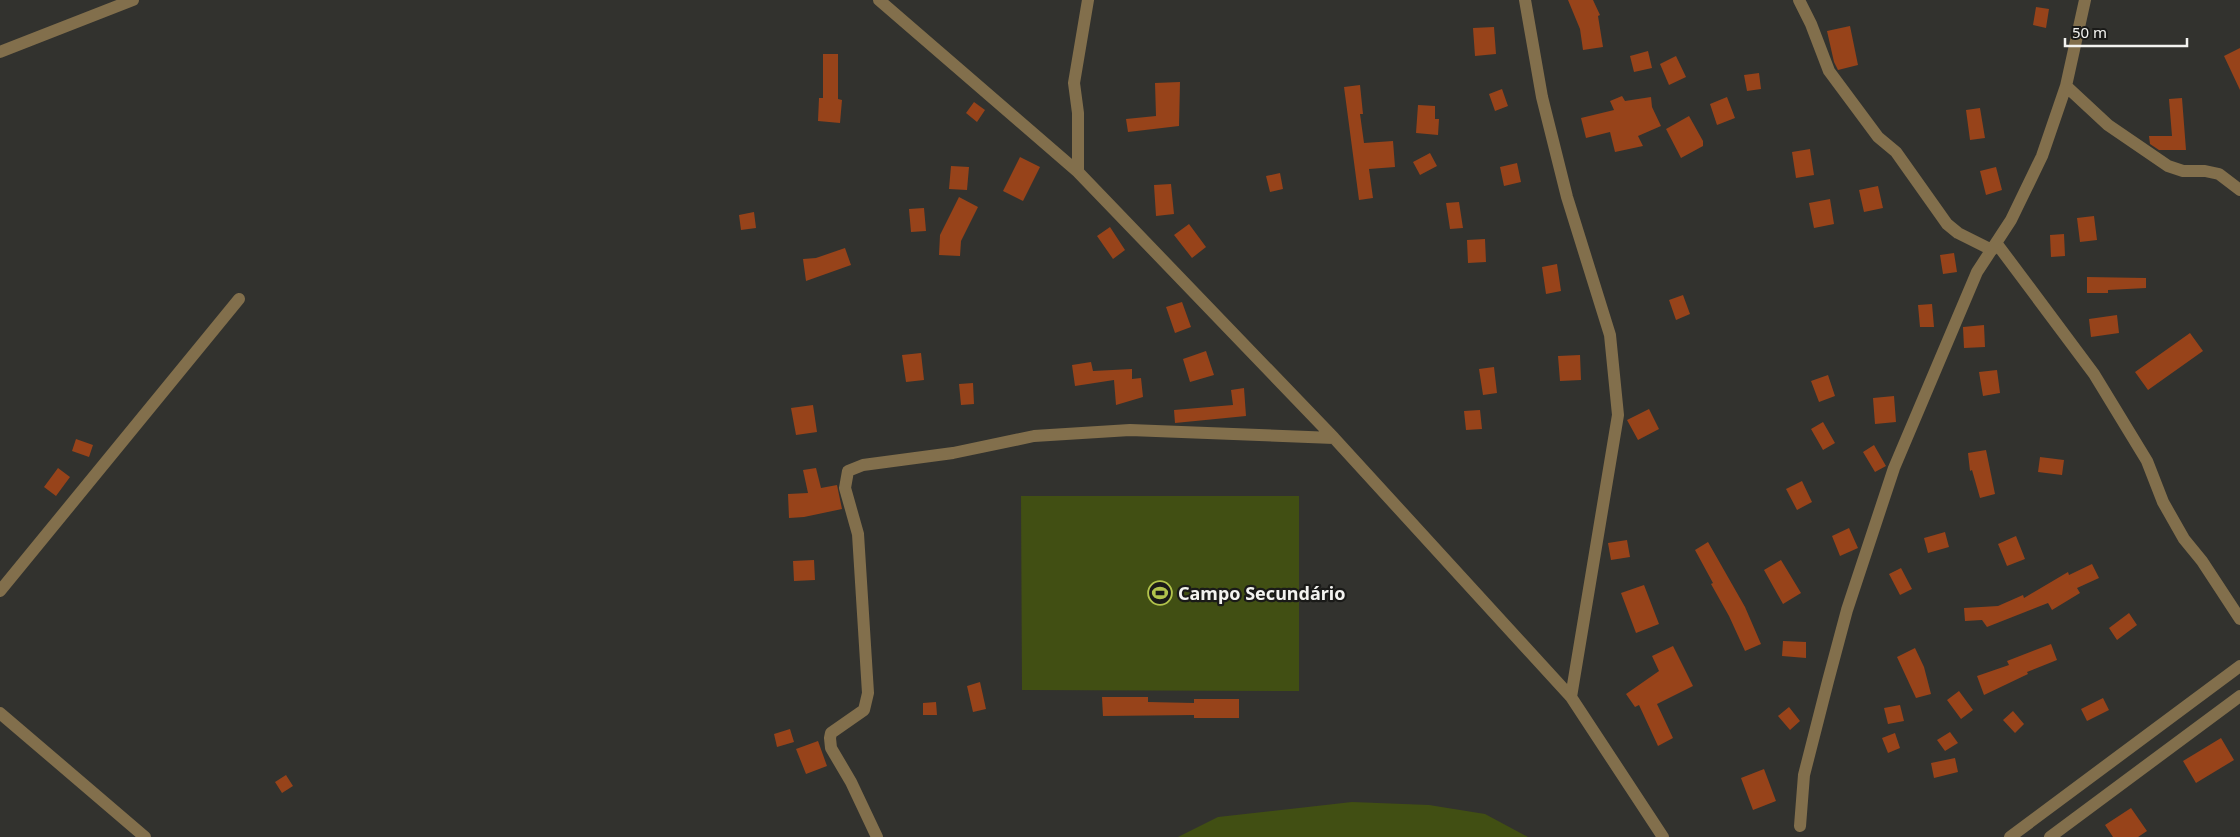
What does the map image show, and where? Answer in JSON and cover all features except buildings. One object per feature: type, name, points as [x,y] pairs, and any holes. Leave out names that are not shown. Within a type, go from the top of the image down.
[{"type":"street","points":[[0,52],[133,0]]},
{"type":"street","points":[[879,0],[1078,172],[1334,438],[1570,697],[1663,837]]},
{"type":"street","points":[[1078,172],[1078,113],[1074,83],[1088,0]]},
{"type":"street","points":[[1525,0],[1542,97],[1565,188],[1610,335],[1618,415],[1570,697]]},
{"type":"street","points":[[1799,0],[1811,24],[1829,71],[1878,137],[1896,152],[1947,224],[1958,233],[1995,247],[2094,374],[2147,461],[2163,502],[2184,539],[2202,561],[2240,619]]},
{"type":"street","points":[[1800,826],[1804,775],[1847,610],[1894,468],[1977,272],[1995,247],[2042,156],[2066,86],[2085,0]]},
{"type":"street","points":[[2066,86],[2108,125],[2168,166],[2183,171],[2205,171],[2219,174],[2240,190]]},
{"type":"street","points":[[0,591],[239,299]]},
{"type":"street","points":[[877,837],[851,782],[832,748],[830,738],[832,732],[864,710],[868,693],[858,534],[845,488],[848,471],[862,465],[953,453],[1034,436],[1130,430],[1334,438]]},
{"type":"street","points":[[2010,837],[2240,666]]},
{"type":"street","points":[[2050,837],[2240,696]]},
{"type":"street","points":[[0,713],[145,837]]},
{"type":"green space","name":"Campo Secundário","points":[[1021,496],[1299,496],[1299,691],[1022,690]]},
{"type":"green space","points":[[1352,802],[1429,805],[1485,814],[1528,837],[1178,837],[1218,817]]},
{"type":"place","name":"Campo Secundário","points":[[1160,593]]}]
